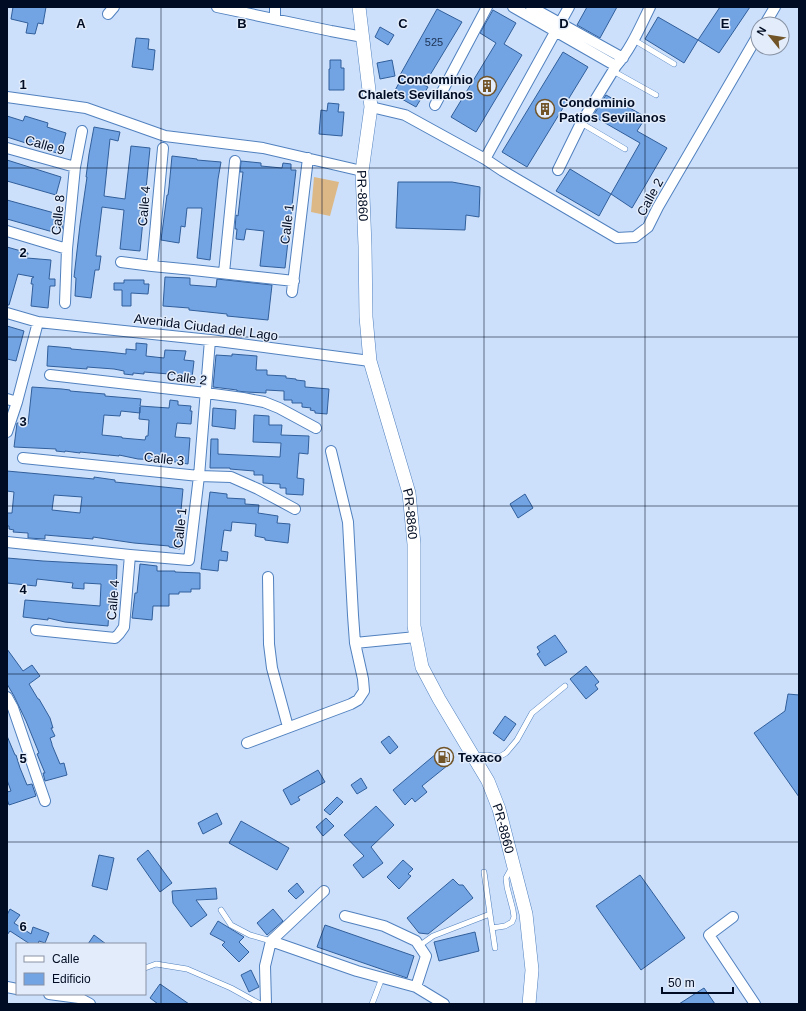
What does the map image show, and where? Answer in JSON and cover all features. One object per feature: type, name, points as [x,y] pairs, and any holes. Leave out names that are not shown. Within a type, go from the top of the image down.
[{"type":"street","points":[[216,7],[331,32],[363,37]]},
{"type":"street","points":[[275,7],[275,19]]},
{"type":"street","name":"PR-8860","points":[[359,7],[371,107],[362,171],[366,317],[370,361],[410,493],[414,544],[414,626],[422,667],[439,699],[488,781],[499,809],[526,914],[532,970],[529,1004]]},
{"type":"street","points":[[435,105],[487,7]]},
{"type":"street","points":[[513,7],[558,27]]},
{"type":"street","points":[[531,7],[558,27],[618,65]]},
{"type":"street","points":[[485,159],[569,7]]},
{"type":"street","points":[[558,170],[581,123],[634,40],[650,7]]},
{"type":"street","points":[[770,16],[775,7]]},
{"type":"street","name":"Calle 2","points":[[371,107],[405,115],[485,159],[618,238],[635,237],[648,228],[658,207],[750,49]]},
{"type":"street","points":[[7,96],[86,108],[165,136],[263,148],[362,171]]},
{"type":"street","name":"Calle 8","points":[[65,303],[67,249],[75,167],[82,131]]},
{"type":"street","name":"Calle 9","points":[[7,148],[75,167]]},
{"type":"street","name":"Calle 4","points":[[152,266],[163,148]]},
{"type":"street","name":"Calle 1","points":[[292,292],[308,158]]},
{"type":"street","points":[[224,273],[235,161]]},
{"type":"street","points":[[7,231],[67,249]]},
{"type":"street","points":[[122,262],[294,280]]},
{"type":"street","name":"Avenida Ciudad del Lago","points":[[7,313],[38,322],[210,340],[370,361]]},
{"type":"street","points":[[7,432],[12,400],[38,322]]},
{"type":"street","name":"Calle 1","points":[[7,542],[189,560],[199,476],[210,340]]},
{"type":"street","name":"Calle 2","points":[[50,375],[206,393],[264,402],[279,408],[316,428]]},
{"type":"street","points":[[247,743],[358,700],[364,691],[355,643],[348,522],[331,451]]},
{"type":"street","name":"Calle 3","points":[[23,458],[199,476],[231,477],[258,489],[295,509]]},
{"type":"street","name":"Calle 4","points":[[36,630],[115,638],[124,627],[130,555]]},
{"type":"street","points":[[268,577],[269,644],[272,668],[288,727]]},
{"type":"street","points":[[355,643],[416,637]]},
{"type":"street","points":[[7,697],[13,708],[45,800]]},
{"type":"street","points":[[266,1004],[265,966],[271,941],[324,891]]},
{"type":"street","points":[[345,916],[384,926],[416,941],[426,956],[416,987]]},
{"type":"street","points":[[733,918],[709,935],[755,1004]]},
{"type":"street","points":[[271,941],[357,971],[416,987],[444,1004]]},
{"type":"street","points":[[56,995],[79,998],[90,1004]]},
{"type":"lane","points":[[634,40],[674,64]]},
{"type":"lane","points":[[618,65],[656,95]]},
{"type":"lane","points":[[581,123],[624,149]]},
{"type":"lane","points":[[473,756],[487,755],[499,757],[506,753],[517,740],[532,713],[565,686]]},
{"type":"lane","points":[[492,928],[504,926],[512,922],[514,917],[506,878],[513,864]]},
{"type":"lane","points":[[484,872],[495,948]]},
{"type":"lane","points":[[221,910],[231,926],[250,935],[271,941]]},
{"type":"lane","points":[[419,946],[433,936],[490,914]]},
{"type":"lane","points":[[146,968],[156,964],[188,969],[231,988],[260,1004]]},
{"type":"lane","points":[[372,1004],[382,978]]},
{"type":"shaded area","points":[[314,177],[339,182],[330,216],[311,212]]},
{"type":"building","points":[[13,7],[46,7],[43,24],[38,23],[35,34],[26,33],[28,23],[11,19]]},
{"type":"building","points":[[587,7],[617,7],[600,38],[577,25]]},
{"type":"building","points":[[720,7],[750,7],[719,53],[698,40]]},
{"type":"building","name":"Condominio Chalets Sevillanos","points":[[437,9],[462,22],[424,85],[428,87],[416,107],[393,94],[404,74],[400,75]]},
{"type":"building","name":"Condominio Chalets Sevillanos","points":[[493,10],[516,23],[504,44],[522,55],[476,132],[451,117],[496,43],[480,33]]},
{"type":"building","name":"Condominio Patios Sevillanos","points":[[658,17],[698,40],[684,63],[645,39]]},
{"type":"building","points":[[380,27],[394,35],[388,45],[375,37]]},
{"type":"building","points":[[136,38],[149,39],[148,49],[155,50],[153,70],[132,67]]},
{"type":"building","name":"Condominio Patios Sevillanos","points":[[563,52],[588,67],[527,167],[502,152]]},
{"type":"building","points":[[330,60],[341,60],[341,68],[344,68],[344,90],[329,90]]},
{"type":"building","points":[[392,60],[395,76],[380,79],[377,63]]},
{"type":"building","points":[[606,95],[646,117],[637,131],[667,148],[632,208],[611,194],[640,143],[593,116]]},
{"type":"building","points":[[328,103],[339,104],[338,112],[344,112],[342,136],[319,134],[321,110],[327,111]]},
{"type":"building","points":[[7,116],[23,121],[25,116],[48,123],[47,127],[66,133],[60,154],[7,137]]},
{"type":"building","points":[[94,127],[120,132],[118,141],[110,139],[104,196],[125,199],[131,146],[150,148],[140,251],[120,249],[124,210],[102,207],[96,256],[101,256],[99,270],[95,270],[91,298],[75,296],[76,278],[74,277],[89,154]]},
{"type":"building","points":[[172,156],[221,162],[210,260],[197,258],[202,208],[187,208],[185,227],[181,226],[179,243],[161,240]]},
{"type":"building","points":[[7,160],[61,177],[56,195],[7,181]]},
{"type":"building","points":[[241,161],[261,163],[261,166],[282,168],[283,163],[291,164],[291,170],[296,170],[285,268],[260,266],[264,231],[246,229],[244,240],[236,239],[236,215],[238,216],[243,172],[240,172]]},
{"type":"building","points":[[570,169],[611,194],[599,216],[556,191]]},
{"type":"building","points":[[398,182],[452,182],[480,187],[479,217],[466,215],[465,230],[396,228]]},
{"type":"building","points":[[7,200],[58,214],[57,219],[63,220],[62,229],[54,227],[53,232],[7,219]]},
{"type":"building","points":[[7,247],[28,253],[27,258],[51,260],[49,279],[55,279],[55,286],[50,286],[48,308],[31,306],[33,284],[31,284],[32,278],[34,277],[18,274],[9,305],[7,305]]},
{"type":"building","points":[[165,277],[190,278],[190,285],[216,287],[217,279],[272,285],[268,320],[227,316],[227,314],[189,310],[189,308],[163,306]]},
{"type":"building","points":[[124,280],[144,280],[144,284],[149,284],[148,294],[131,293],[131,306],[122,306],[122,290],[114,290],[114,283],[124,283]]},
{"type":"building","points":[[7,326],[24,331],[16,361],[7,359]]},
{"type":"building","points":[[136,343],[147,344],[146,356],[164,358],[165,350],[186,351],[184,360],[194,361],[192,378],[182,377],[182,375],[144,372],[144,374],[124,374],[124,371],[114,369],[87,367],[87,369],[47,366],[48,346],[126,354],[126,349],[136,350]]},
{"type":"building","points":[[232,354],[257,356],[256,370],[267,370],[267,375],[286,376],[286,378],[305,381],[305,387],[329,389],[327,414],[315,413],[315,411],[310,410],[311,408],[302,407],[302,403],[292,403],[292,400],[284,400],[284,391],[266,390],[266,393],[246,392],[213,387],[216,355],[232,356]]},
{"type":"building","points":[[32,387],[62,389],[105,394],[105,396],[141,399],[140,406],[169,408],[170,400],[178,401],[178,405],[191,406],[190,411],[192,411],[191,424],[177,423],[175,437],[190,438],[188,464],[163,460],[138,459],[119,455],[14,447],[17,423],[28,424]],"holes":[[[121,411],[140,413],[139,419],[149,420],[148,436],[146,436],[145,440],[102,435],[104,415],[120,416]]]},
{"type":"building","points":[[213,408],[236,410],[235,429],[212,426]]},
{"type":"building","points":[[254,415],[269,416],[269,425],[282,425],[281,435],[309,436],[308,454],[299,453],[297,478],[304,479],[303,495],[286,494],[286,488],[280,488],[280,484],[263,483],[263,475],[254,475],[254,471],[230,468],[210,468],[211,439],[218,439],[218,454],[280,457],[281,443],[253,442]]},
{"type":"building","points":[[7,471],[94,479],[94,477],[115,480],[115,482],[183,489],[180,521],[184,522],[180,549],[169,546],[93,537],[93,539],[45,535],[45,539],[28,538],[28,533],[13,532],[14,530],[9,529],[9,526],[7,526],[7,513],[12,513],[14,492],[7,491]],"holes":[[[54,495],[82,497],[80,513],[52,510]]]},
{"type":"building","points":[[210,492],[227,494],[227,498],[245,499],[245,504],[259,505],[258,513],[278,516],[277,523],[290,524],[288,543],[265,540],[265,538],[255,536],[256,524],[232,522],[231,531],[224,530],[221,551],[228,552],[227,561],[219,560],[218,571],[201,569]]},
{"type":"building","points":[[525,494],[533,508],[518,518],[510,504]]},
{"type":"building","points":[[7,558],[117,565],[116,594],[110,594],[108,626],[65,622],[48,618],[48,620],[23,617],[25,600],[100,606],[101,584],[84,583],[84,589],[72,588],[73,583],[37,579],[36,586],[7,583]]},
{"type":"building","points":[[140,564],[157,566],[157,571],[200,573],[200,589],[191,589],[191,592],[179,592],[179,594],[169,594],[169,606],[153,606],[152,620],[132,618],[135,593],[137,593]]},
{"type":"building","points":[[555,635],[567,652],[545,666],[537,654],[540,652],[537,647]]},
{"type":"building","points":[[7,649],[23,671],[32,665],[40,676],[29,684],[50,718],[53,728],[51,728],[55,736],[50,738],[52,745],[60,764],[64,763],[67,775],[45,781],[43,773],[45,773],[37,754],[39,753],[26,721],[7,684]]},
{"type":"building","points":[[586,666],[599,682],[595,685],[598,689],[586,699],[570,679]]},
{"type":"building","points":[[788,694],[799,695],[799,797],[754,733],[785,711]]},
{"type":"building","points":[[505,716],[516,724],[504,741],[493,733]]},
{"type":"building","points":[[7,736],[27,785],[32,784],[36,796],[9,805],[7,792],[11,791],[7,780]]},
{"type":"building","points":[[389,736],[398,747],[390,754],[381,742]]},
{"type":"building","points":[[443,748],[453,761],[422,786],[427,792],[415,802],[412,798],[405,805],[393,790]]},
{"type":"building","points":[[318,770],[325,782],[298,797],[300,800],[291,805],[283,790]]},
{"type":"building","points":[[361,778],[367,788],[357,794],[351,785]]},
{"type":"building","points":[[337,797],[343,802],[330,815],[324,810]]},
{"type":"building","points":[[376,806],[394,825],[371,847],[383,863],[363,878],[353,865],[364,856],[344,835]]},
{"type":"building","points":[[217,813],[222,824],[203,834],[198,823]]},
{"type":"building","points":[[326,818],[334,826],[323,836],[316,827]]},
{"type":"building","points":[[241,821],[289,848],[277,870],[229,843]]},
{"type":"building","points":[[148,850],[172,883],[160,892],[137,859]]},
{"type":"building","points":[[99,855],[114,858],[107,890],[92,886]]},
{"type":"building","points":[[403,860],[413,869],[408,874],[411,876],[399,889],[387,877]]},
{"type":"building","points":[[640,875],[685,938],[641,970],[596,906]]},
{"type":"building","points":[[453,879],[459,885],[463,885],[473,898],[428,934],[419,933],[407,918]]},
{"type":"building","points":[[297,883],[304,892],[296,899],[288,891]]},
{"type":"building","points":[[216,888],[217,899],[196,900],[207,915],[191,927],[173,903],[172,891]]},
{"type":"building","points":[[10,909],[20,915],[14,923],[31,934],[33,927],[49,933],[45,943],[39,941],[38,943],[28,943],[10,931],[7,935],[7,915]]},
{"type":"building","points":[[273,909],[283,921],[267,935],[257,923]]},
{"type":"building","points":[[218,921],[244,937],[239,942],[249,952],[239,962],[222,945],[225,942],[210,934]]},
{"type":"building","points":[[325,925],[414,956],[407,978],[317,947]]},
{"type":"building","points":[[475,932],[479,951],[439,961],[434,942]]},
{"type":"building","points":[[94,935],[105,943],[89,943]]},
{"type":"building","points":[[251,970],[259,987],[249,992],[241,975]]},
{"type":"building","points":[[160,984],[189,1004],[158,1004],[150,998]]},
{"type":"building","points":[[704,988],[715,1004],[679,1004]]},
{"type":"place","name":"Condominio Chalets Sevillanos","points":[[487,86]]},
{"type":"place","name":"Condominio Patios Sevillanos","points":[[545,109]]},
{"type":"place","name":"Texaco","points":[[444,757]]}]
